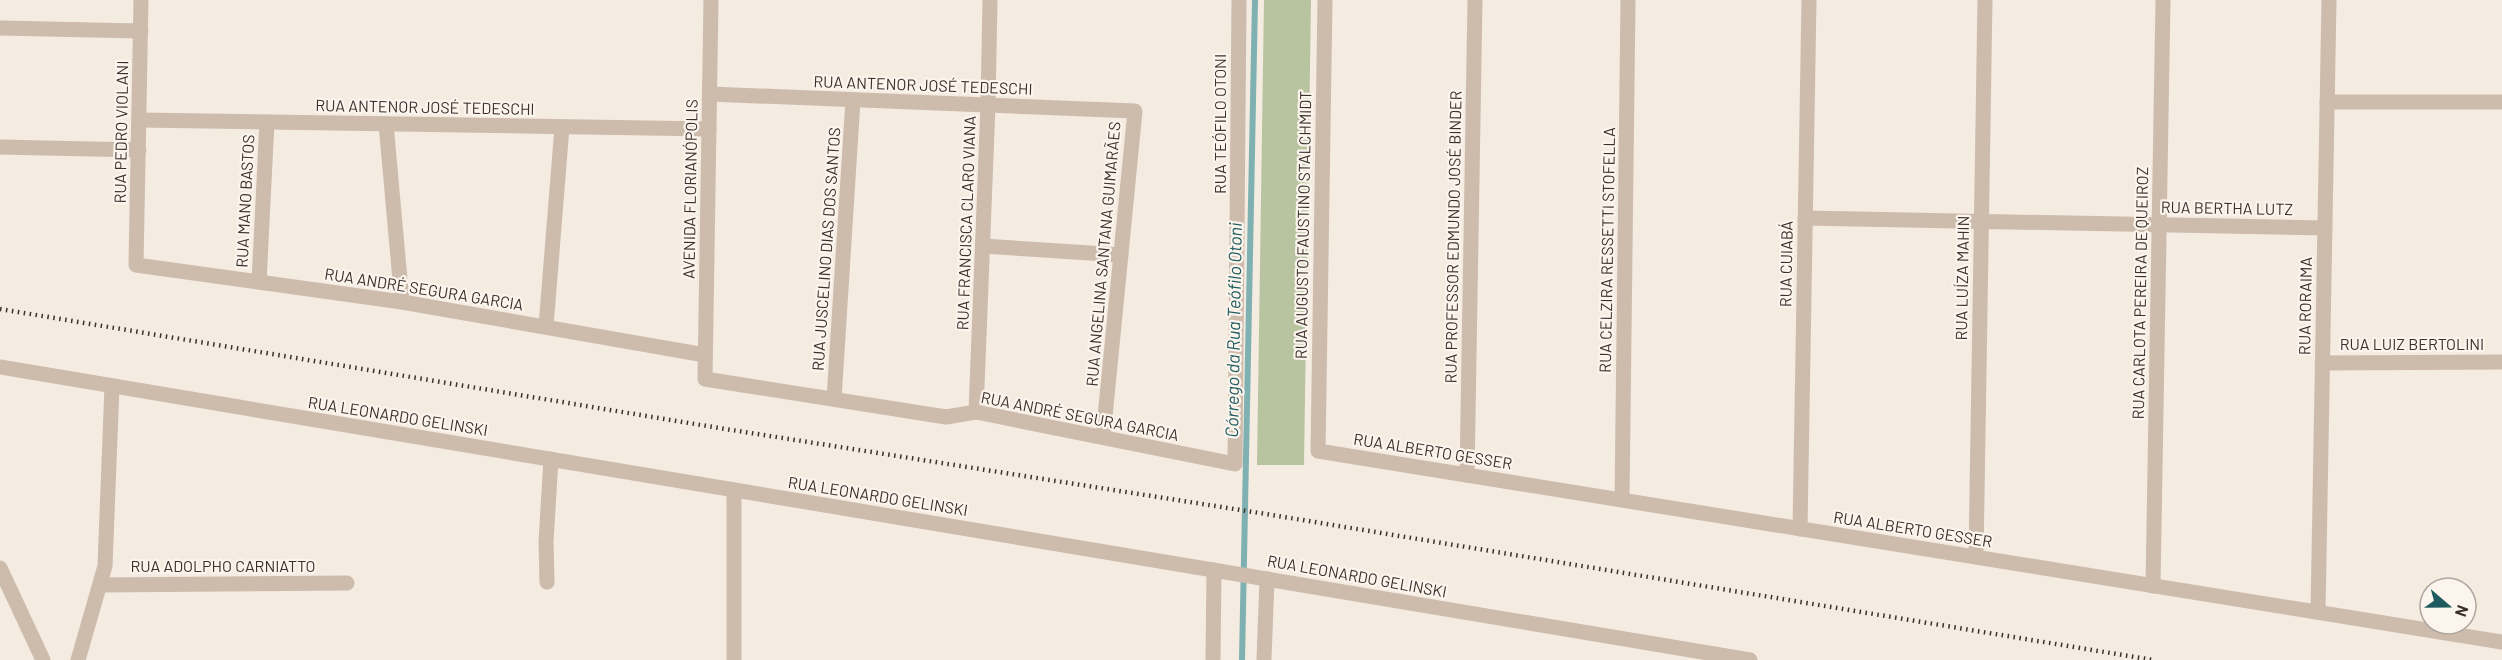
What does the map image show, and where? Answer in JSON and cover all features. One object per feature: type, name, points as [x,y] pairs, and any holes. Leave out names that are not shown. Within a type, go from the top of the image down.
[{"type":"street","name":"RUA PEDRO VIOLANI","points":[[136,266],[141,0]]},
{"type":"street","name":"AVENIDA FLORIANÓPOLIS","points":[[705,379],[711,0]]},
{"type":"street","name":"RUA FRANCISCA CLARO VIANA","points":[[976,412],[990,0]]},
{"type":"street","name":"RUA TEÓFILO OTONI","points":[[1235,464],[1239,0]]},
{"type":"street","name":"RUA AUGUSTO FAUSTINO STALCHMIDT","points":[[1318,451],[1325,0]]},
{"type":"street","name":"RUA PROFESSOR EDMUNDO JOSÉ BINDER","points":[[1467,475],[1475,0]]},
{"type":"street","name":"RUA CELZIRA RESSETTI STOFELLA","points":[[1622,500],[1628,0]]},
{"type":"street","name":"RUA CUIABÁ","points":[[1800,529],[1809,0]]},
{"type":"street","name":"RUA LUÍZA MAHIN","points":[[1976,557],[1985,0]]},
{"type":"street","name":"RUA CARLOTA PEREIRA DE QUEIROZ","points":[[2153,586],[2163,0]]},
{"type":"street","name":"RUA RORAIMA","points":[[2318,612],[2329,0]]},
{"type":"street","points":[[0,28],[141,31]]},
{"type":"street","name":"RUA ANTENOR JOSÉ TEDESCHI","points":[[710,94],[1135,111]]},
{"type":"street","name":"RUA JUSCELINO DIAS DOS SANTOS","points":[[834,399],[853,100]]},
{"type":"street","points":[[2327,102],[2502,102]]},
{"type":"street","name":"RUA ANGELINA SANTANA GUIMARÃES","points":[[1103,436],[1135,111]]},
{"type":"street","name":"RUA ANTENOR JOSÉ TEDESCHI","points":[[139,120],[709,129]]},
{"type":"street","name":"RUA MANO BASTOS","points":[[259,282],[267,122]]},
{"type":"street","points":[[386,124],[402,302]]},
{"type":"street","points":[[546,326],[562,127]]},
{"type":"street","points":[[0,147],[138,150]]},
{"type":"street","name":"RUA BERTHA LUTZ","points":[[1805,218],[2325,228]]},
{"type":"street","points":[[983,246],[1121,255]]},
{"type":"street","name":"RUA ANDRÉ SEGURA GARCIA","points":[[136,266],[402,302],[705,355]]},
{"type":"street","name":"RUA LUIZ BERTOLINI","points":[[2322,363],[2502,362]]},
{"type":"street","name":"RUA LEONARDO GELINSKI","points":[[0,367],[1750,660]]},
{"type":"street","name":"RUA ANDRÉ SEGURA GARCIA","points":[[705,379],[945,417],[976,412],[1235,464]]},
{"type":"street","points":[[78,660],[100,585],[107,548],[112,386]]},
{"type":"street","name":"RUA ALBERTO GESSER","points":[[1318,451],[2502,642]]},
{"type":"street","points":[[548,582],[546,542],[551,459]]},
{"type":"street","points":[[734,490],[734,660]]},
{"type":"street","points":[[0,568],[43,660]]},
{"type":"street","points":[[1213,660],[1219,571]]},
{"type":"street","points":[[1261,578],[1264,660]]},
{"type":"street","name":"RUA ADOLPHO CARNIATTO","points":[[100,585],[347,583]]},
{"type":"green space","points":[[1264,0],[1311,0],[1304,465],[1257,465]]},
{"type":"waterway","name":"Córrego da Rua Teófilo Otoni","points":[[1242,660],[1255,0]]},
{"type":"railway","points":[[0,309],[2153,660]]}]
